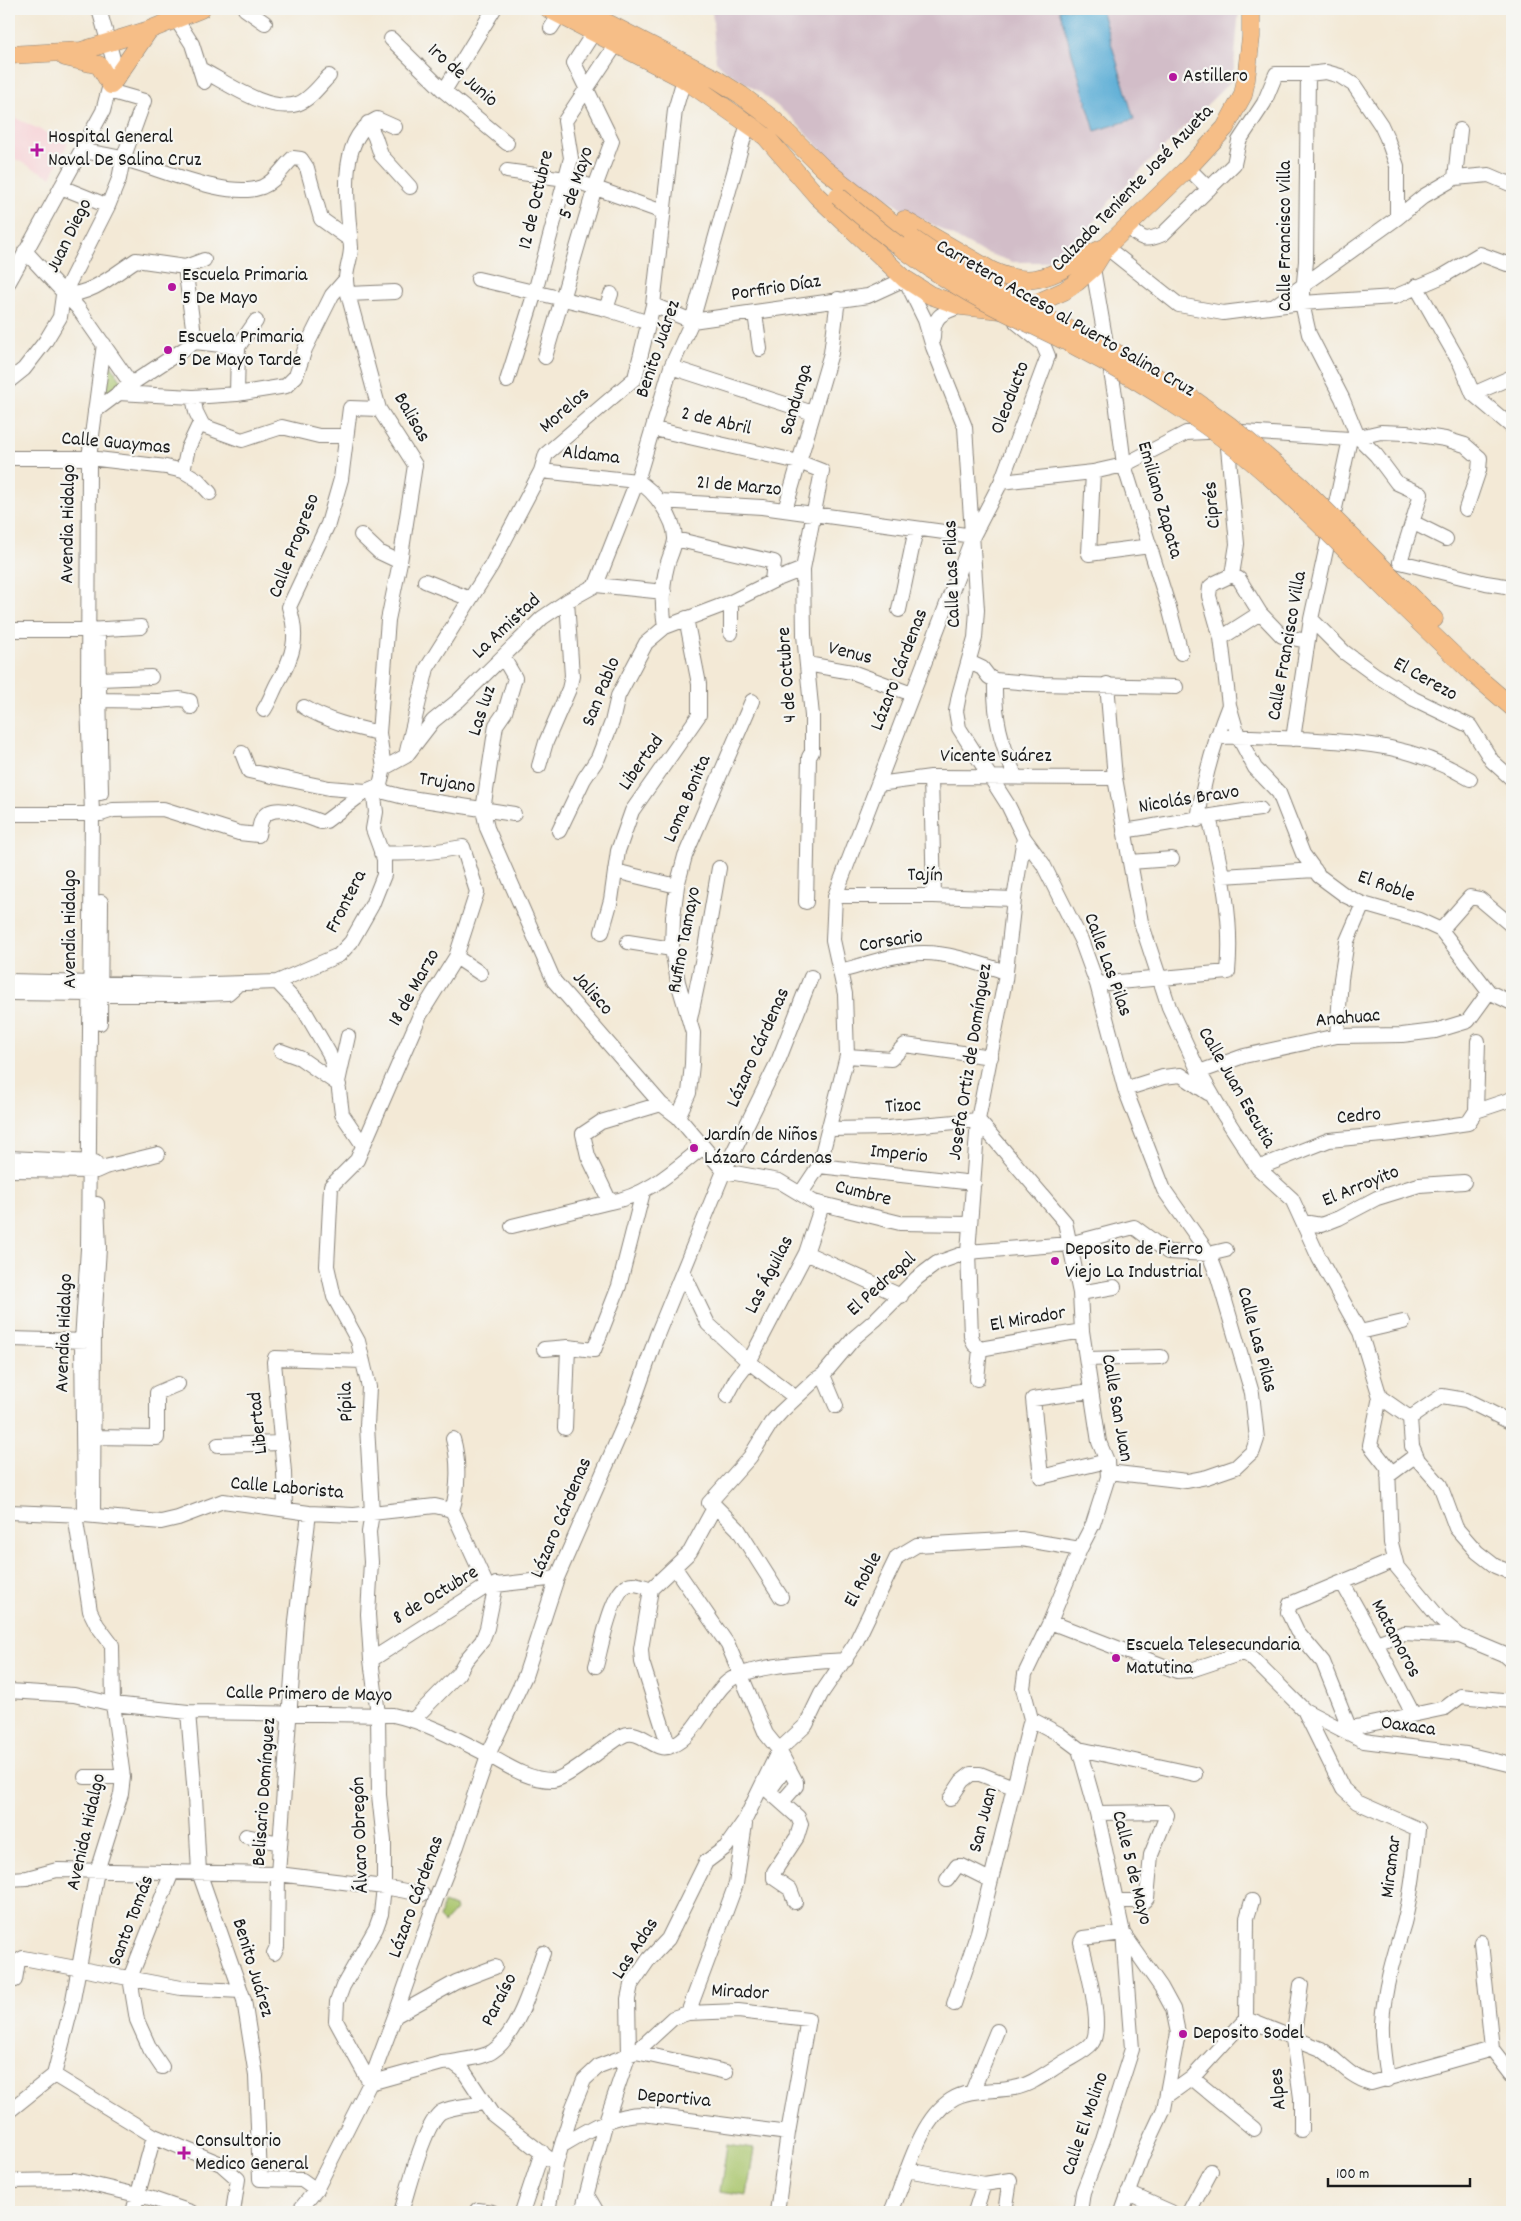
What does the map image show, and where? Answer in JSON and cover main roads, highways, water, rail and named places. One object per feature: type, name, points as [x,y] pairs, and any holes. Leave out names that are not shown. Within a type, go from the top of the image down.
[{"type":"main road","points":[[9,55],[82,51],[149,30],[201,9]]},
{"type":"main road","name":"Calzada Teniente José Azueta","points":[[580,9],[711,86],[774,120],[823,168]]},
{"type":"main road","name":"Calzada Teniente José Azueta","points":[[553,17],[594,32],[684,80],[711,86],[748,123],[766,137],[818,196],[905,279],[930,294],[961,306],[1005,309],[1030,306],[1064,291],[1077,282],[1093,268],[1106,247],[1188,168],[1225,128],[1243,95],[1251,37],[1251,9]]},
{"type":"main road","points":[[50,54],[99,66],[110,88],[149,30]]},
{"type":"main road","name":"Carretera Acceso al Puerto Salina Cruz","points":[[766,137],[886,237],[923,264],[968,292],[1080,349],[1188,413],[1228,442],[1290,495],[1512,697]]},
{"type":"main road","points":[[823,168],[913,226],[992,271],[1005,276],[1022,280],[1041,279],[1065,269],[1084,256],[1106,247]]},
{"type":"main road","name":"Carretera Acceso al Puerto Salina Cruz","points":[[823,168],[913,239],[963,273],[1001,295],[1124,357],[1194,400],[1245,438],[1301,486],[1470,671],[1512,707]]},
{"type":"water","name":"Astillero","points":[[1059,9],[1101,9],[1134,119],[1095,131]]},
{"type":"place","name":"Astillero","points":[[1173,77]]},
{"type":"place","name":"Hospital General Naval De Salina Cruz","points":[[37,150]]},
{"type":"place","name":"Escuela Primaria 5 De Mayo","points":[[172,287]]},
{"type":"place","name":"Escuela Primaria 5 De Mayo Tarde","points":[[168,350]]},
{"type":"place","name":"Jardín de Niños Lázaro Cárdenas","points":[[694,1148]]},
{"type":"place","name":"Deposito de Fierro Viejo La Industrial","points":[[1055,1261]]},
{"type":"place","name":"Escuela Telesecundaria Matutina","points":[[1116,1658]]},
{"type":"place","name":"Deposito Sodel","points":[[1183,2034]]},
{"type":"place","name":"Consultorio Medico General","points":[[184,2153]]}]
